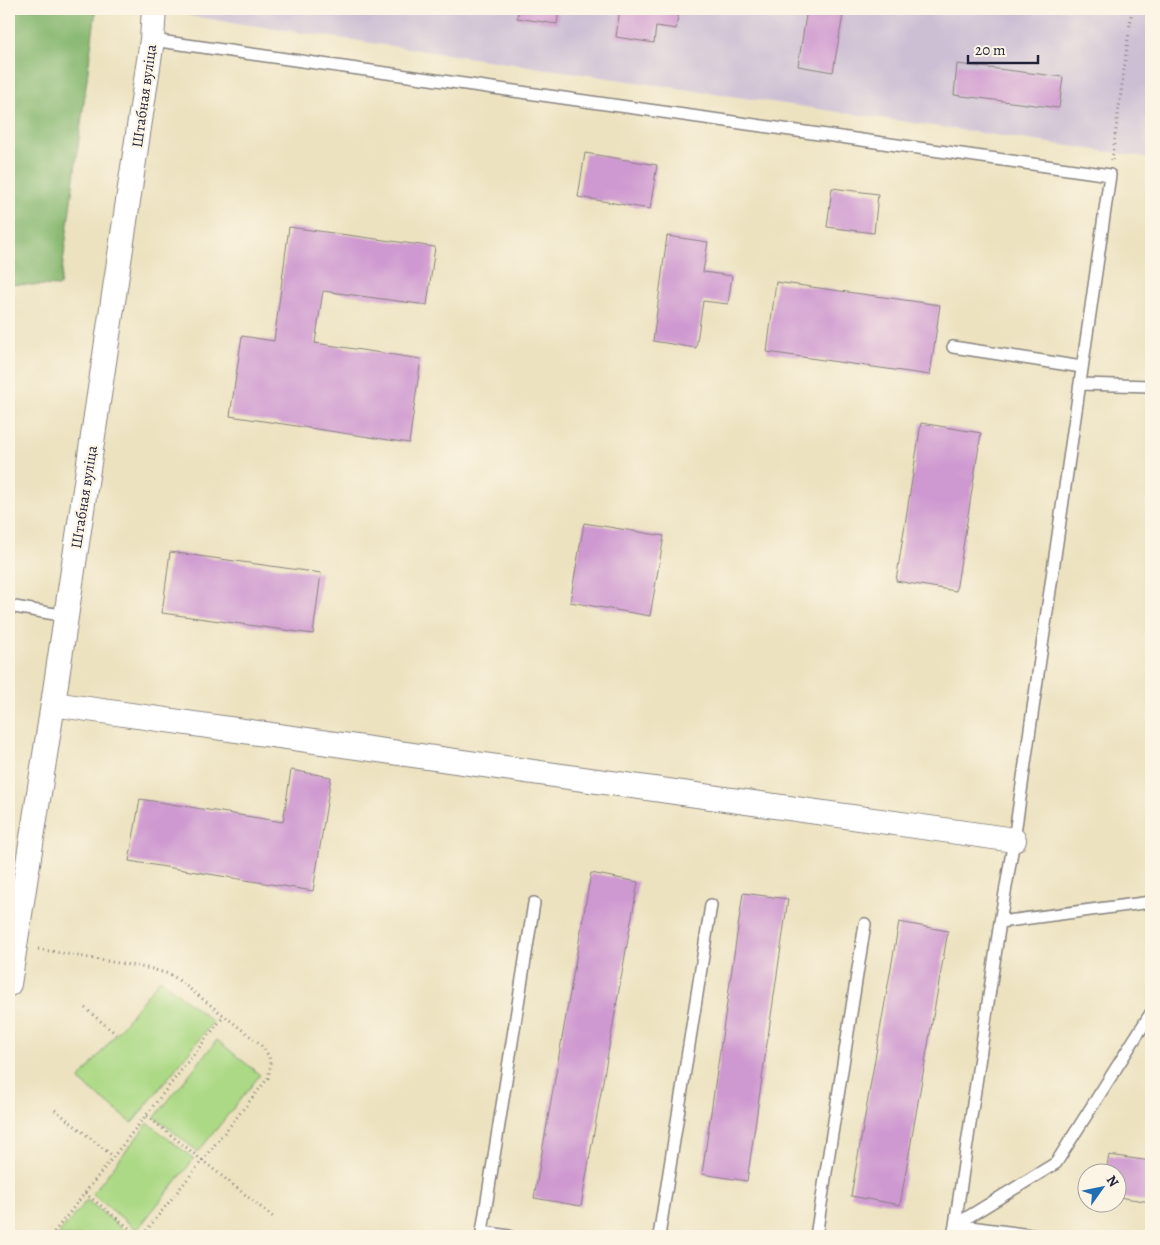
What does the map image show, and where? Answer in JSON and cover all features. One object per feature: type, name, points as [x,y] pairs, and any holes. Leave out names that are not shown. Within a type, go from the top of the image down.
[{"type":"street","name":"Штабная вуліца","points":[[9,984],[53,704],[152,40],[154,9]]},
{"type":"street","points":[[53,704],[1014,840]]},
{"type":"lane","points":[[152,40],[1110,175],[1014,840],[954,1231]]},
{"type":"lane","points":[[953,347],[1082,366]]},
{"type":"lane","points":[[1080,384],[1151,386]]},
{"type":"lane","points":[[9,606],[66,616]]},
{"type":"lane","points":[[1000,922],[1151,902]]},
{"type":"lane","points":[[509,1236],[482,1232],[534,903]]},
{"type":"lane","points":[[659,1236],[711,905]]},
{"type":"lane","points":[[816,1236],[865,924]]},
{"type":"lane","points":[[954,1231],[1056,1163],[1151,1013]]},
{"type":"lane","points":[[954,1231],[1038,1236]]},
{"type":"path","points":[[1110,175],[1132,9]]},
{"type":"path","points":[[15,945],[152,969],[172,975],[259,1043],[268,1053],[271,1065],[268,1078],[141,1236],[85,1193]]},
{"type":"path","points":[[85,1008],[116,1034]]},
{"type":"path","points":[[51,1236],[224,1016]]},
{"type":"path","points":[[55,1110],[114,1157]]},
{"type":"path","points":[[147,1116],[273,1217]]},
{"type":"shaded area","points":[[189,9],[1151,9],[1151,158],[189,16]]},
{"type":"green space","points":[[9,9],[96,9],[60,286],[9,284]]},
{"type":"green space","points":[[160,979],[213,1022],[132,1123],[79,1080]]},
{"type":"green space","points":[[217,1040],[260,1075],[198,1152],[155,1117]]},
{"type":"green space","points":[[148,1123],[194,1159],[137,1230],[92,1194]]},
{"type":"green space","points":[[87,1200],[131,1236],[57,1236]]},
{"type":"building","points":[[519,9],[559,9],[557,24],[517,18]]},
{"type":"building","points":[[620,9],[679,9],[676,29],[656,26],[654,43],[616,37]]},
{"type":"building","points":[[807,9],[844,9],[833,72],[798,66]]},
{"type":"building","points":[[957,64],[1063,77],[1059,108],[954,95]]},
{"type":"building","points":[[585,153],[657,165],[650,209],[578,197]]},
{"type":"building","points":[[832,188],[878,194],[874,233],[827,227]]},
{"type":"building","points":[[289,227],[435,247],[427,305],[323,291],[315,343],[421,359],[409,443],[230,416],[242,336],[274,341]]},
{"type":"building","points":[[667,236],[708,242],[703,272],[732,276],[728,304],[703,301],[696,348],[653,341]]},
{"type":"building","points":[[776,282],[940,305],[930,375],[767,352]]},
{"type":"building","points":[[921,423],[981,433],[956,591],[896,581]]},
{"type":"building","points":[[584,523],[664,536],[650,616],[570,602]]},
{"type":"building","points":[[170,552],[321,573],[313,634],[162,613]]},
{"type":"building","points":[[291,770],[331,777],[313,891],[129,861],[140,799],[283,822]]},
{"type":"building","points":[[591,873],[638,882],[581,1206],[534,1198]]},
{"type":"building","points":[[743,893],[788,899],[747,1181],[702,1174]]},
{"type":"building","points":[[899,922],[948,931],[900,1205],[851,1196]]},
{"type":"building","points":[[1109,1155],[1151,1161],[1151,1202],[1128,1199],[1128,1162],[1108,1162]]}]
